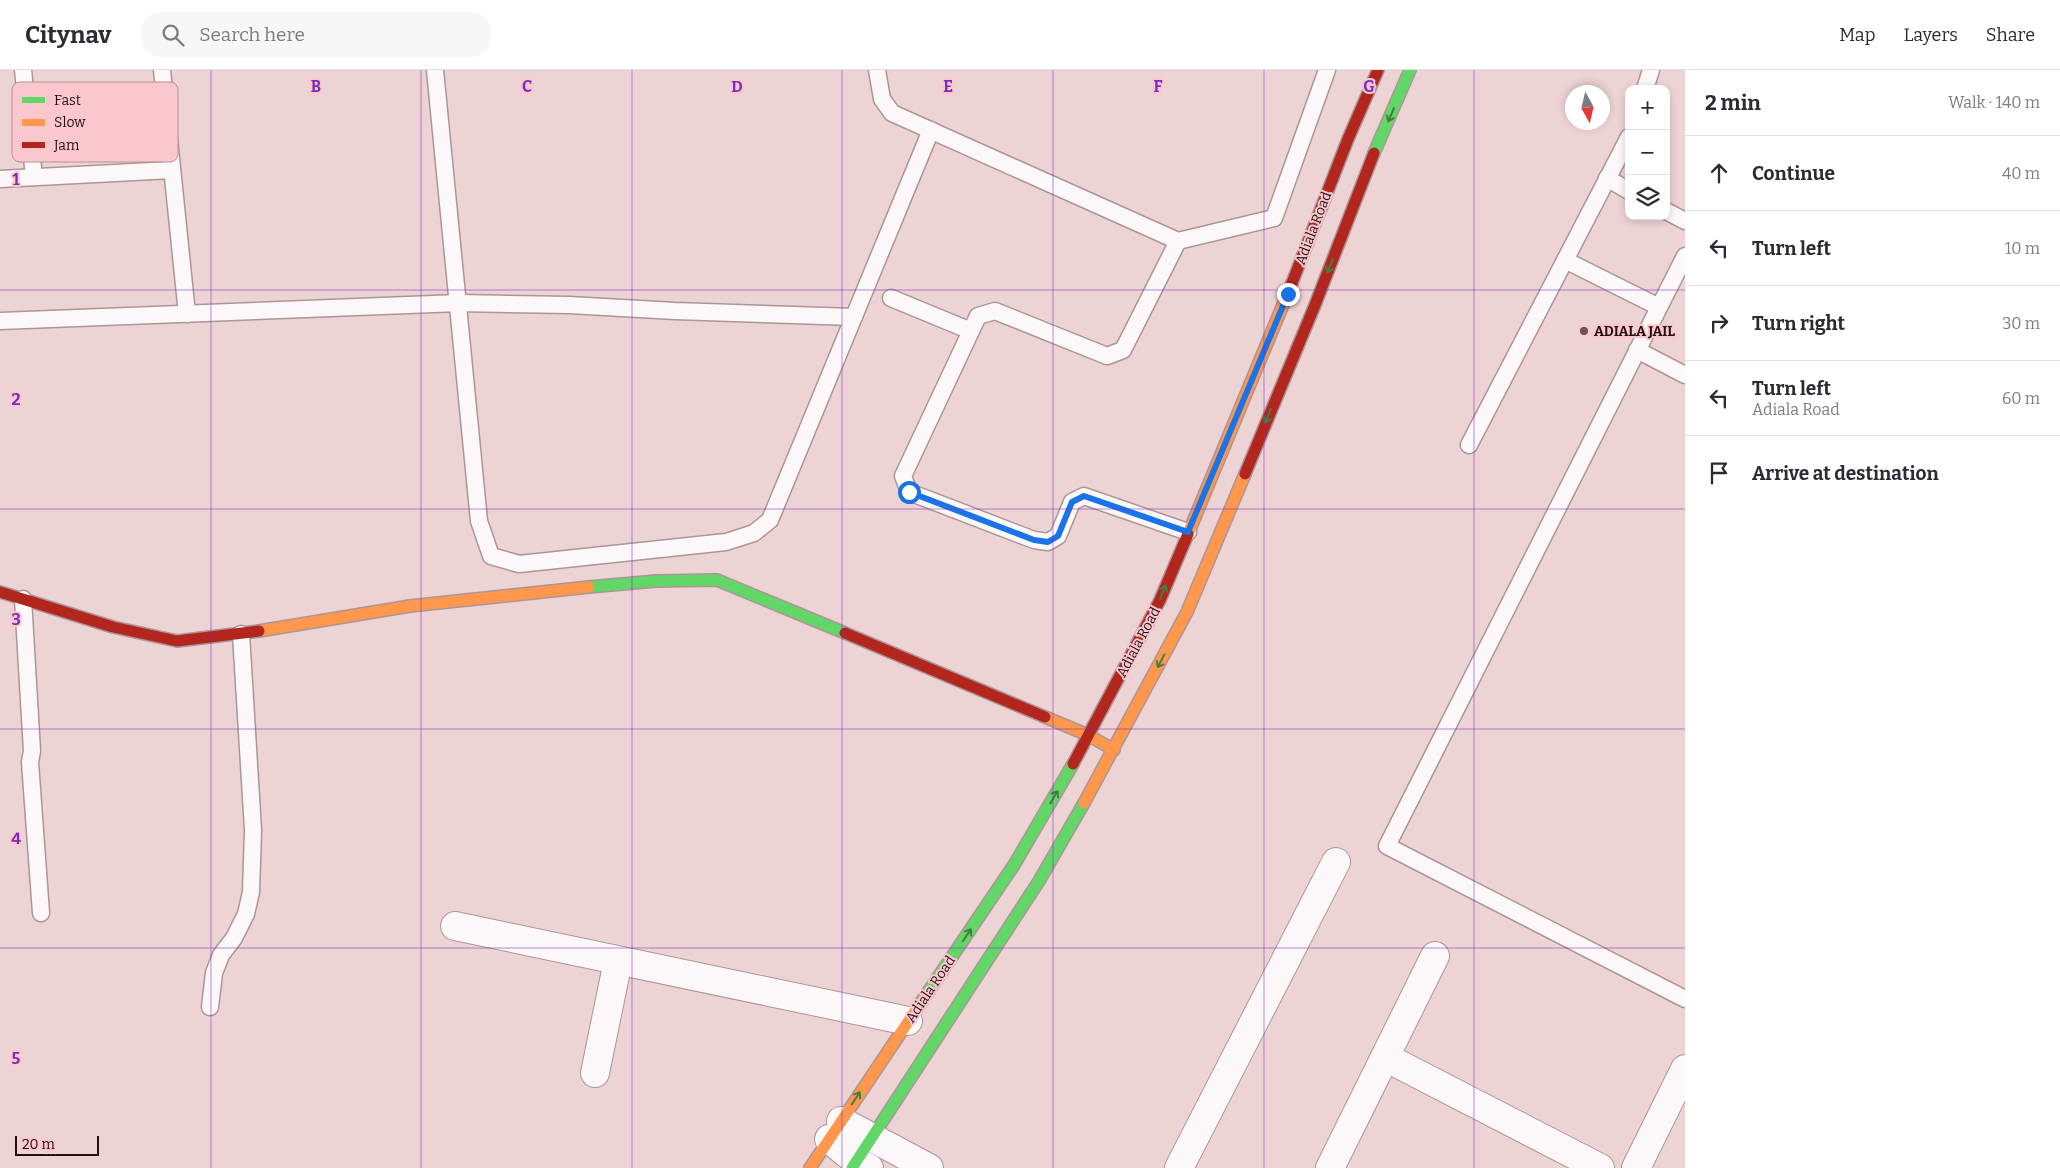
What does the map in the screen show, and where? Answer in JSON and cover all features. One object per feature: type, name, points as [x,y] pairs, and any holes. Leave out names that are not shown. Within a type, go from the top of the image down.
[{"type":"main road","name":"Adiala Road","points":[[810,1168],[1014,865],[1088,736],[1160,600],[1288,294],[1348,139],[1378,70]]},
{"type":"main road","points":[[859,1166],[872,1138],[1039,881],[1114,750],[1187,612],[1315,305],[1375,151],[1410,70]]},
{"type":"main road","points":[[0,592],[113,627],[177,641],[241,634],[410,606],[532,592],[656,581],[717,580],[1088,736],[1114,750]]},
{"type":"street","points":[[1179,1168],[1336,862]]},
{"type":"street","points":[[455,926],[908,1022]]},
{"type":"street","points":[[1330,1168],[1435,956]]},
{"type":"street","points":[[595,1072],[618,961]]},
{"type":"street","points":[[1385,1057],[1600,1168]]},
{"type":"street","points":[[1636,1168],[1685,1068]]},
{"type":"street","points":[[835,1130],[872,1138],[929,1168]]},
{"type":"street","points":[[835,1130],[859,1166]]},
{"type":"lane","points":[[435,70],[479,521],[491,556],[519,564],[720,543],[754,533],[770,520],[930,130]]},
{"type":"lane","points":[[877,70],[882,99],[892,113],[1178,241],[1274,218],[1327,70]]},
{"type":"lane","points":[[1646,85],[1651,70]]},
{"type":"lane","points":[[1468,445],[1625,144]]},
{"type":"lane","points":[[32,162],[34,177]]},
{"type":"lane","points":[[171,162],[187,314]]},
{"type":"lane","points":[[0,179],[172,170]]},
{"type":"lane","points":[[1607,178],[1625,189]]},
{"type":"lane","points":[[1670,213],[1685,221]]},
{"type":"lane","points":[[1178,241],[1123,350],[1107,356],[996,311],[978,316],[903,476],[909,492],[1034,540],[1048,542],[1058,536],[1072,502],[1084,496],[1188,532]]},
{"type":"lane","points":[[1685,256],[1387,846],[1685,999]]},
{"type":"lane","points":[[1565,260],[1659,307]]},
{"type":"lane","points":[[891,298],[971,331]]},
{"type":"lane","points":[[0,321],[459,304],[569,306],[854,317]]},
{"type":"lane","points":[[1637,350],[1685,374]]},
{"type":"lane","points":[[23,599],[32,751],[30,762],[41,913]]},
{"type":"lane","points":[[210,1007],[214,973],[221,955],[234,938],[246,914],[251,892],[253,830],[241,634]]},
{"type":"traffic: fast","points":[[1374,153],[1410,70]]},
{"type":"traffic: fast","points":[[589,587],[656,581],[717,580],[845,633]]},
{"type":"traffic: fast","points":[[922,1001],[1014,865],[1073,764]]},
{"type":"traffic: fast","points":[[852,1168],[1039,881],[1084,803]]},
{"type":"traffic: slow","points":[[1188,534],[1292,283]]},
{"type":"traffic: slow","points":[[1084,803],[1187,612],[1245,474]]},
{"type":"traffic: slow","points":[[259,631],[410,606],[589,587]]},
{"type":"traffic: slow","points":[[1045,717],[1088,735],[1114,750]]},
{"type":"traffic: slow","points":[[810,1168],[922,1001]]},
{"type":"traffic: jam","points":[[1292,283],[1348,139],[1378,70]]},
{"type":"traffic: jam","points":[[1245,474],[1315,305],[1374,153]]},
{"type":"traffic: jam","points":[[1073,764],[1160,600],[1188,534]]},
{"type":"traffic: jam","points":[[0,592],[113,627],[177,641],[259,631]]},
{"type":"traffic: jam","points":[[845,633],[1045,717]]},
{"type":"place","name":"ADIALA JAIL","points":[[1584,331]]},
{"type":"route","points":[[909,492],[1034,540],[1048,542],[1058,536],[1072,502],[1084,496],[1188,532],[1288,294]]}]
